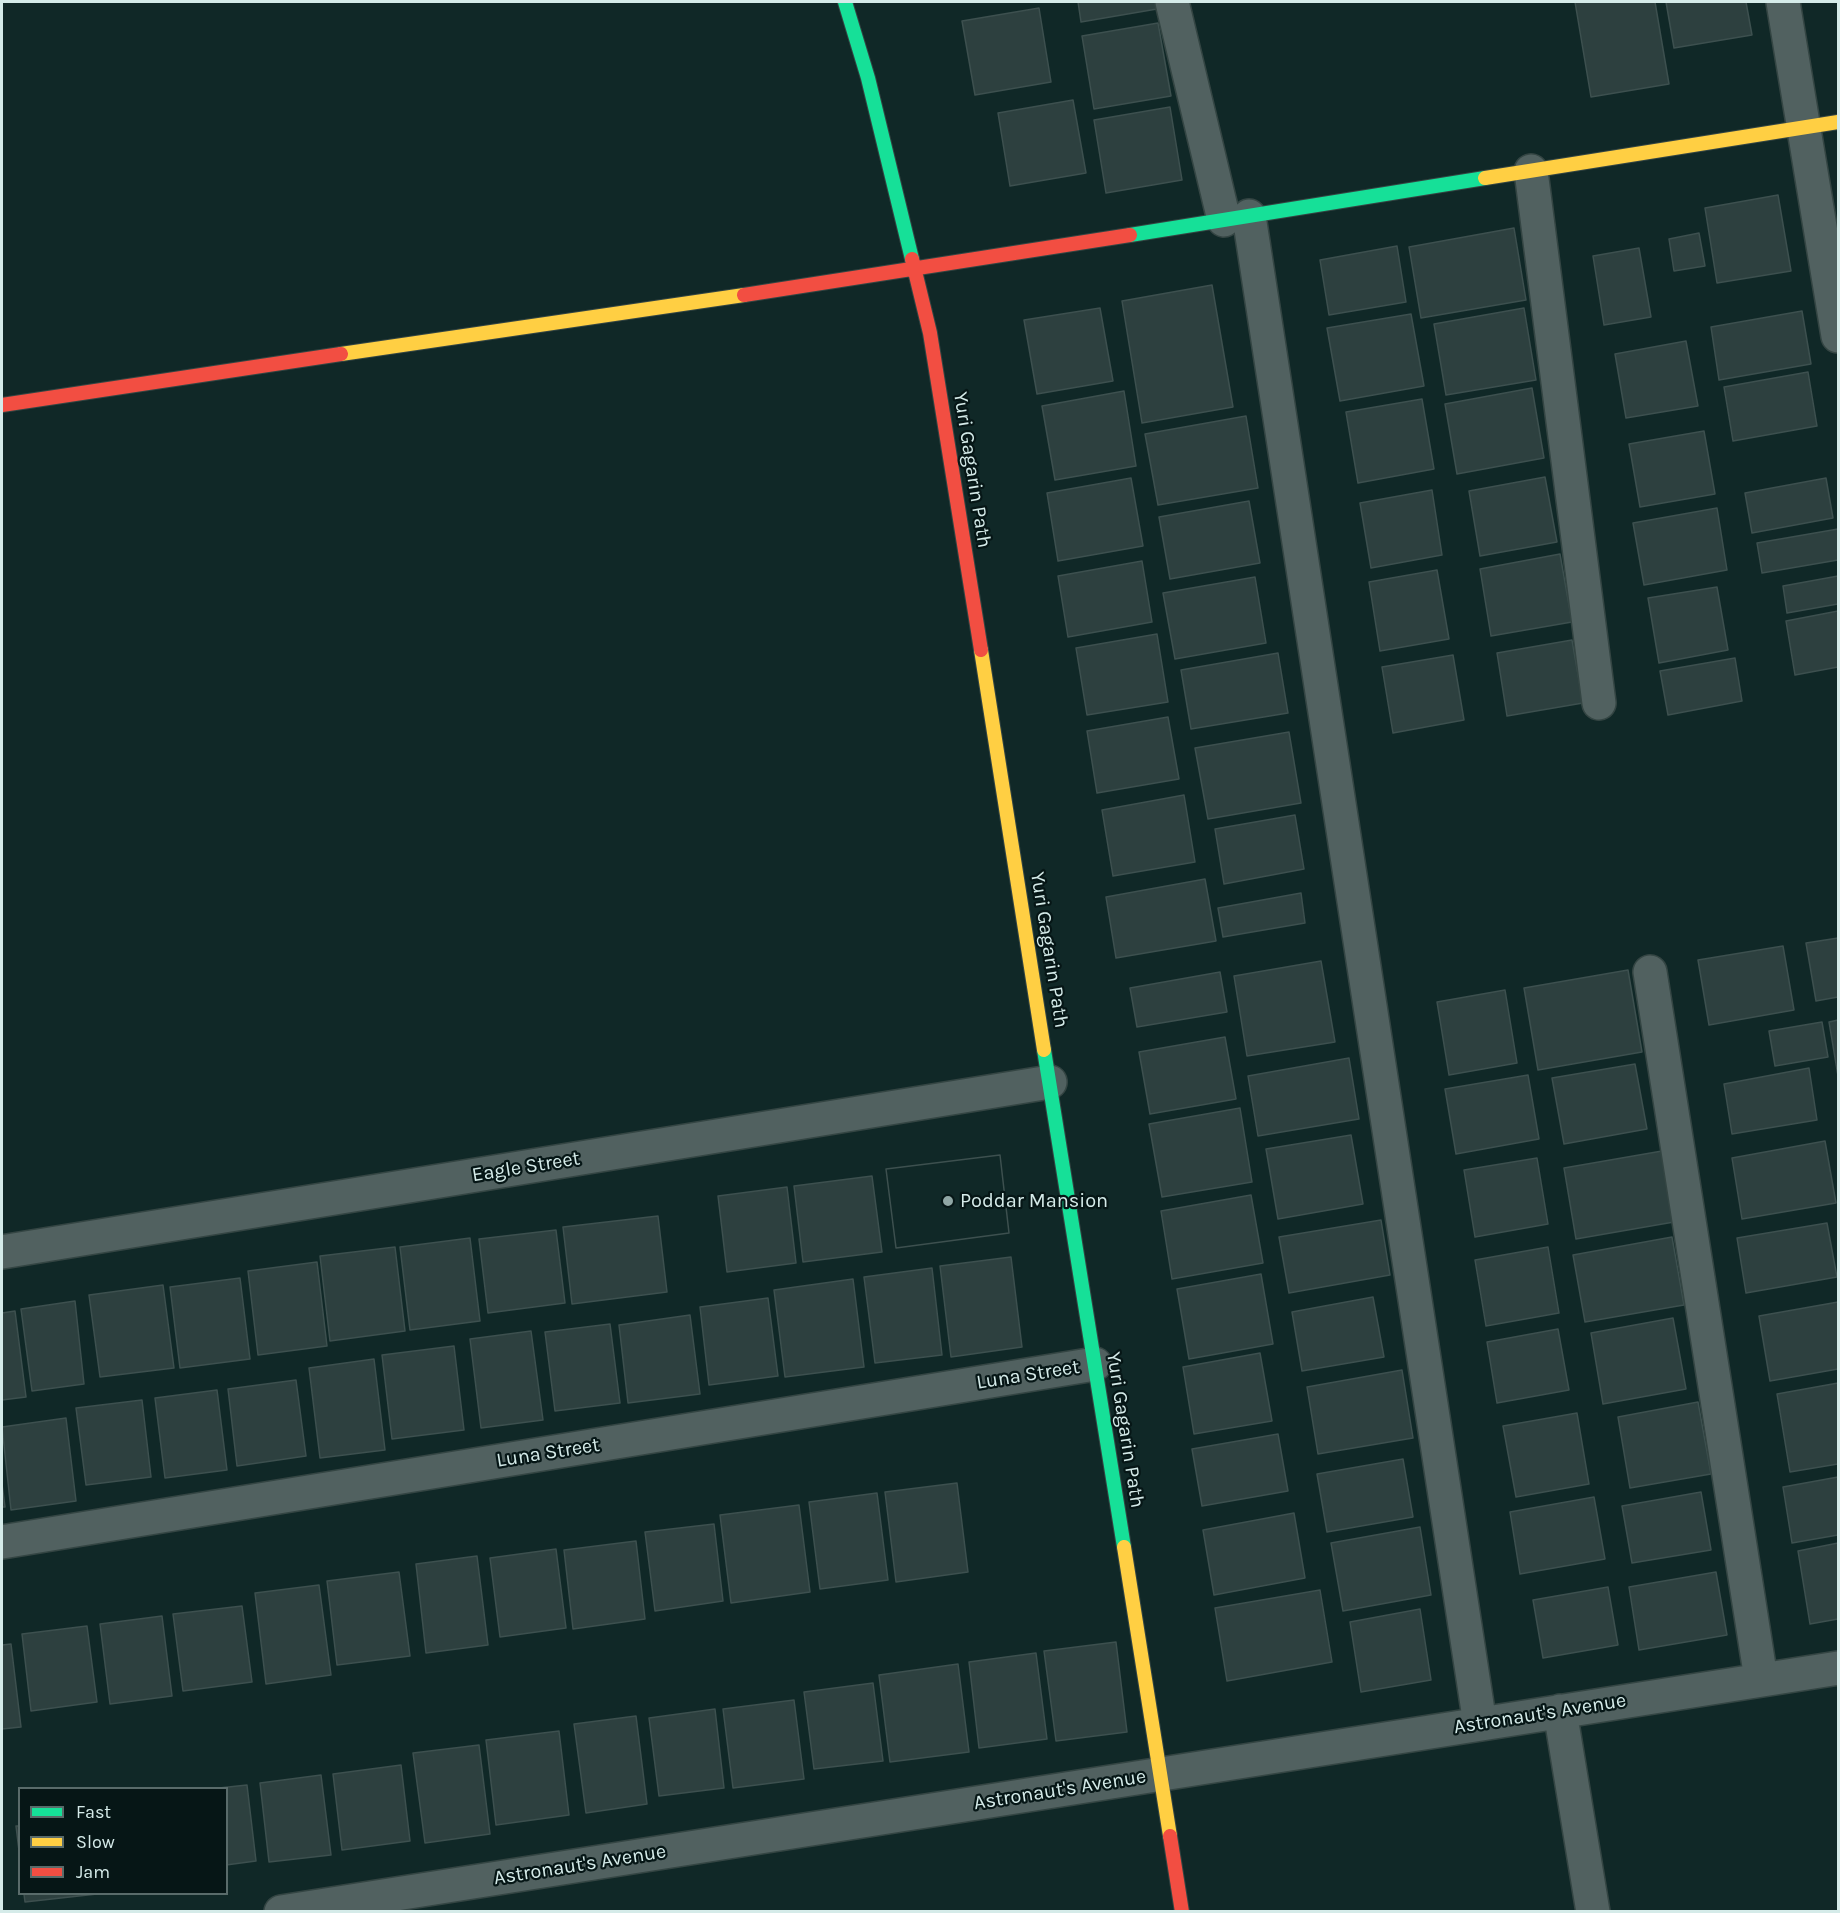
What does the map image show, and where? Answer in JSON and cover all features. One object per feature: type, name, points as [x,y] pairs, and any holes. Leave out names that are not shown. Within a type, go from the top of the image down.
[{"type":"street","name":"Yuri Gagarin Path","points":[[845,2],[868,78],[930,333],[1182,1911]]},
{"type":"street","points":[[1172,2],[1236,218],[1480,1724]]},
{"type":"street","points":[[1783,2],[1839,336]]},
{"type":"street","points":[[2,405],[915,269],[1839,122]]},
{"type":"street","points":[[1531,171],[1599,703]]},
{"type":"street","points":[[1650,972],[1761,1680]]},
{"type":"street","name":"Eagle Street","points":[[2,1252],[1050,1082]]},
{"type":"street","name":"Luna Street","points":[[2,1542],[1095,1364]]},
{"type":"street","name":"Astronaut's Avenue","points":[[281,1911],[428,1900],[1161,1774],[1839,1668]]},
{"type":"street","points":[[1560,1711],[1593,1911]]},
{"type":"building","points":[[1078,2],[1155,2],[1157,9],[1081,22]]},
{"type":"building","points":[[1575,2],[1655,2],[1669,84],[1591,97]]},
{"type":"building","points":[[1666,2],[1746,2],[1752,35],[1674,48]]},
{"type":"building","points":[[1039,8],[1051,82],[975,95],[962,21]]},
{"type":"building","points":[[1158,23],[1171,96],[1094,109],[1082,36]]},
{"type":"building","points":[[1073,100],[1086,173],[1010,186],[998,113]]},
{"type":"building","points":[[1170,107],[1182,180],[1106,193],[1094,120]]},
{"type":"building","points":[[1778,195],[1791,271],[1717,283],[1705,208]]},
{"type":"building","points":[[1514,228],[1526,300],[1421,318],[1409,247]]},
{"type":"building","points":[[1699,233],[1705,266],[1674,271],[1669,239]]},
{"type":"building","points":[[1397,246],[1406,302],[1329,315],[1320,260]]},
{"type":"building","points":[[1639,248],[1651,317],[1604,325],[1593,256]]},
{"type":"building","points":[[1212,285],[1233,407],[1142,423],[1122,301]]},
{"type":"building","points":[[1100,308],[1113,381],[1037,394],[1024,320]]},
{"type":"building","points":[[1524,308],[1536,380],[1446,395],[1434,324]]},
{"type":"building","points":[[1802,311],[1811,364],[1719,380],[1711,327]]},
{"type":"building","points":[[1411,314],[1424,386],[1340,401],[1327,328]]},
{"type":"building","points":[[1686,341],[1698,406],[1626,418],[1615,354]]},
{"type":"building","points":[[1808,372],[1817,426],[1733,441],[1724,387]]},
{"type":"building","points":[[1532,388],[1544,458],[1457,474],[1445,404]]},
{"type":"building","points":[[1124,391],[1136,466],[1055,480],[1042,406]]},
{"type":"building","points":[[1422,399],[1434,469],[1358,483],[1346,412]]},
{"type":"building","points":[[1246,416],[1258,488],[1158,505],[1145,434]]},
{"type":"building","points":[[1704,431],[1715,494],[1640,507],[1629,444]]},
{"type":"building","points":[[1545,477],[1557,542],[1480,556],[1469,491]]},
{"type":"building","points":[[1131,478],[1143,546],[1058,561],[1047,493]]},
{"type":"building","points":[[1826,478],[1833,518],[1752,533],[1745,493]]},
{"type":"building","points":[[1432,490],[1442,555],[1371,568],[1360,503]]},
{"type":"building","points":[[1249,501],[1260,563],[1170,579],[1159,517]]},
{"type":"building","points":[[1717,508],[1727,570],[1644,585],[1633,523]]},
{"type":"building","points":[[1838,529],[1838,560],[1762,573],[1757,543]]},
{"type":"building","points":[[1560,554],[1572,622],[1491,636],[1480,569]]},
{"type":"building","points":[[1142,561],[1152,622],[1068,637],[1058,576]]},
{"type":"building","points":[[1437,570],[1449,639],[1380,651],[1369,582]]},
{"type":"building","points":[[1838,576],[1838,604],[1787,613],[1783,586]]},
{"type":"building","points":[[1255,577],[1266,643],[1175,659],[1163,593]]},
{"type":"building","points":[[1717,587],[1728,650],[1659,663],[1648,598]]},
{"type":"building","points":[[1838,611],[1838,667],[1795,675],[1786,621]]},
{"type":"building","points":[[1157,634],[1168,702],[1087,715],[1076,648]]},
{"type":"building","points":[[1572,640],[1583,703],[1507,716],[1497,653]]},
{"type":"building","points":[[1278,653],[1288,713],[1191,729],[1181,670]]},
{"type":"building","points":[[1453,655],[1464,720],[1393,733],[1382,667]]},
{"type":"building","points":[[1735,658],[1742,701],[1668,715],[1660,671]]},
{"type":"building","points":[[1168,717],[1179,779],[1097,793],[1087,731]]},
{"type":"building","points":[[1289,732],[1301,803],[1208,819],[1195,748]]},
{"type":"building","points":[[1184,795],[1195,862],[1113,876],[1102,810]]},
{"type":"building","points":[[1295,815],[1304,869],[1224,884],[1215,829]]},
{"type":"building","points":[[1205,879],[1216,941],[1116,958],[1106,897]]},
{"type":"building","points":[[1301,893],[1305,923],[1223,937],[1218,908]]},
{"type":"building","points":[[1838,938],[1838,997],[1816,1001],[1806,943]]},
{"type":"building","points":[[1783,946],[1794,1010],[1709,1025],[1698,960]]},
{"type":"building","points":[[1321,961],[1335,1042],[1247,1056],[1234,976]]},
{"type":"building","points":[[1628,970],[1642,1052],[1538,1070],[1524,988]]},
{"type":"building","points":[[1220,972],[1227,1012],[1137,1027],[1130,988]]},
{"type":"building","points":[[1505,990],[1517,1063],[1449,1075],[1437,1002]]},
{"type":"building","points":[[1838,1020],[1838,1076],[1829,1022]]},
{"type":"building","points":[[1822,1022],[1828,1057],[1775,1066],[1769,1031]]},
{"type":"building","points":[[1225,1037],[1236,1099],[1150,1114],[1139,1052]]},
{"type":"building","points":[[1349,1058],[1359,1119],[1258,1136],[1248,1076]]},
{"type":"building","points":[[1635,1064],[1647,1129],[1564,1144],[1552,1078]]},
{"type":"building","points":[[1809,1068],[1817,1120],[1732,1134],[1724,1084]]},
{"type":"building","points":[[1528,1075],[1539,1139],[1456,1154],[1445,1089]]},
{"type":"building","points":[[1240,1108],[1252,1182],[1162,1197],[1149,1124]]},
{"type":"building","points":[[1351,1135],[1363,1204],[1278,1219],[1266,1149]]},
{"type":"building","points":[[1825,1141],[1836,1203],[1742,1219],[1732,1158]]},
{"type":"building","points":[[1662,1151],[1674,1222],[1576,1239],[1564,1168]]},
{"type":"building","name":"Poddar Mansion","points":[[1000,1155],[1009,1233],[896,1248],[886,1169]]},
{"type":"building","name":"Poddar Mansion","points":[[1000,1155],[1009,1233],[896,1248],[886,1169]]},
{"type":"building","points":[[1537,1158],[1548,1224],[1475,1237],[1464,1170]]},
{"type":"building","points":[[872,1176],[882,1252],[803,1262],[794,1186]]},
{"type":"building","points":[[787,1187],[796,1263],[727,1272],[718,1196]]},
{"type":"building","points":[[1251,1195],[1263,1263],[1172,1279],[1161,1211]]},
{"type":"building","points":[[658,1216],[667,1292],[572,1304],[563,1227]]},
{"type":"building","points":[[1381,1220],[1390,1275],[1289,1293],[1279,1237]]},
{"type":"building","points":[[1827,1223],[1837,1277],[1746,1293],[1737,1238]]},
{"type":"building","points":[[556,1230],[565,1303],[488,1313],[479,1239]]},
{"type":"building","points":[[1672,1237],[1684,1305],[1585,1322],[1573,1255]]},
{"type":"building","points":[[470,1238],[480,1321],[410,1330],[400,1247]]},
{"type":"building","points":[[395,1247],[405,1331],[330,1341],[320,1256]]},
{"type":"building","points":[[1548,1247],[1559,1313],[1486,1326],[1475,1260]]},
{"type":"building","points":[[1011,1257],[1022,1347],[951,1357],[940,1266]]},
{"type":"building","points":[[317,1262],[327,1346],[258,1355],[248,1271]]},
{"type":"building","points":[[932,1268],[942,1355],[875,1363],[864,1277]]},
{"type":"building","points":[[1261,1274],[1273,1344],[1189,1359],[1177,1289]]},
{"type":"building","points":[[240,1278],[250,1359],[180,1368],[170,1287]]},
{"type":"building","points":[[853,1279],[864,1367],[785,1377],[774,1290]]},
{"type":"building","points":[[163,1285],[174,1368],[100,1377],[89,1295]]},
{"type":"building","points":[[1373,1297],[1384,1357],[1302,1371],[1292,1312]]},
{"type":"building","points":[[768,1298],[778,1376],[709,1385],[700,1307]]},
{"type":"building","points":[[75,1301],[84,1384],[32,1391],[21,1309]]},
{"type":"building","points":[[1838,1302],[1838,1369],[1770,1381],[1759,1316]]},
{"type":"building","points":[[15,1311],[26,1397],[2,1400],[2,1313]]},
{"type":"building","points":[[690,1315],[700,1394],[628,1403],[619,1325]]},
{"type":"building","points":[[1673,1318],[1686,1389],[1603,1404],[1591,1333]]},
{"type":"building","points":[[610,1324],[620,1403],[555,1411],[545,1332]]},
{"type":"building","points":[[1558,1329],[1569,1390],[1497,1403],[1487,1342]]},
{"type":"building","points":[[531,1331],[543,1420],[481,1428],[470,1339]]},
{"type":"building","points":[[454,1346],[464,1430],[392,1439],[382,1355]]},
{"type":"building","points":[[1260,1353],[1272,1421],[1194,1434],[1183,1367]]},
{"type":"building","points":[[374,1359],[385,1450],[320,1458],[309,1368]]},
{"type":"building","points":[[1402,1370],[1413,1438],[1318,1454],[1307,1387]]},
{"type":"building","points":[[296,1380],[306,1456],[237,1466],[228,1389]]},
{"type":"building","points":[[1838,1383],[1838,1464],[1790,1472],[1777,1394]]},
{"type":"building","points":[[217,1390],[227,1470],[165,1478],[155,1398]]},
{"type":"building","points":[[142,1400],[151,1477],[86,1485],[76,1408]]},
{"type":"building","points":[[1698,1402],[1711,1474],[1630,1488],[1618,1417]]},
{"type":"building","points":[[1577,1413],[1589,1484],[1516,1497],[1503,1426]]},
{"type":"building","points":[[66,1418],[76,1501],[11,1510],[2,1427]]},
{"type":"building","points":[[1278,1434],[1288,1491],[1202,1506],[1192,1449]]},
{"type":"building","points":[[1403,1459],[1413,1517],[1327,1532],[1317,1474]]},
{"type":"building","points":[[1838,1477],[1838,1535],[1792,1543],[1783,1487]]},
{"type":"building","points":[[957,1483],[968,1572],[896,1582],[885,1492]]},
{"type":"building","points":[[2,1484],[5,1507],[2,1507]]},
{"type":"building","points":[[1701,1492],[1711,1550],[1632,1563],[1622,1506]]},
{"type":"building","points":[[877,1493],[888,1580],[820,1589],[809,1502]]},
{"type":"building","points":[[1594,1497],[1605,1559],[1520,1574],[1510,1512]]},
{"type":"building","points":[[799,1505],[810,1592],[731,1603],[720,1515]]},
{"type":"building","points":[[1294,1513],[1305,1578],[1214,1595],[1203,1530]]},
{"type":"building","points":[[714,1524],[723,1601],[655,1611],[645,1532]]},
{"type":"building","points":[[1420,1527],[1431,1595],[1343,1611],[1331,1543]]},
{"type":"building","points":[[636,1541],[645,1619],[573,1629],[564,1550]]},
{"type":"building","points":[[1838,1543],[1838,1619],[1810,1624],[1798,1551]]},
{"type":"building","points":[[556,1549],[566,1628],[500,1637],[490,1558]]},
{"type":"building","points":[[477,1556],[488,1645],[426,1653],[416,1564]]},
{"type":"building","points":[[399,1572],[410,1656],[337,1665],[327,1581]]},
{"type":"building","points":[[1716,1572],[1727,1635],[1639,1650],[1629,1587]]},
{"type":"building","points":[[319,1585],[331,1675],[266,1684],[255,1593]]},
{"type":"building","points":[[1608,1587],[1618,1645],[1543,1658],[1533,1600]]},
{"type":"building","points":[[1320,1590],[1332,1662],[1227,1681],[1215,1608]]},
{"type":"building","points":[[242,1606],[252,1682],[183,1691],[173,1614]]},
{"type":"building","points":[[1420,1609],[1431,1680],[1361,1692],[1350,1622]]},
{"type":"building","points":[[162,1616],[172,1696],[110,1704],[100,1624]]},
{"type":"building","points":[[87,1626],[97,1702],[31,1711],[22,1634]]},
{"type":"building","points":[[1116,1642],[1127,1732],[1056,1741],[1044,1651]]},
{"type":"building","points":[[11,1644],[21,1727],[2,1729],[2,1645]]},
{"type":"building","points":[[1036,1653],[1047,1739],[979,1748],[969,1662]]},
{"type":"building","points":[[958,1664],[969,1752],[890,1762],[879,1675]]},
{"type":"building","points":[[873,1683],[883,1761],[814,1769],[804,1692]]},
{"type":"building","points":[[794,1700],[804,1779],[733,1788],[723,1709]]},
{"type":"building","points":[[715,1709],[724,1788],[659,1796],[649,1718]]},
{"type":"building","points":[[636,1716],[647,1804],[586,1813],[574,1724]]},
{"type":"building","points":[[559,1731],[569,1815],[496,1825],[486,1740]]},
{"type":"building","points":[[479,1745],[490,1834],[425,1843],[413,1753]]},
{"type":"building","points":[[401,1765],[410,1841],[342,1850],[333,1774]]},
{"type":"building","points":[[321,1775],[331,1855],[269,1862],[260,1783]]},
{"type":"building","points":[[247,1785],[256,1861],[228,1865],[228,1787]]},
{"type":"building","points":[[24,1895],[88,1895],[25,1902]]},
{"type":"traffic: fast","points":[[845,2],[868,78],[912,259]]},
{"type":"traffic: fast","points":[[1130,235],[1485,178]]},
{"type":"traffic: fast","points":[[1044,1050],[1124,1547]]},
{"type":"traffic: slow","points":[[1485,178],[1838,122]]},
{"type":"traffic: slow","points":[[341,354],[744,295]]},
{"type":"traffic: slow","points":[[981,650],[1044,1050]]},
{"type":"traffic: slow","points":[[1124,1547],[1170,1836]]},
{"type":"traffic: jam","points":[[744,295],[1130,235]]},
{"type":"traffic: jam","points":[[912,259],[930,333],[981,650]]},
{"type":"traffic: jam","points":[[2,405],[341,354]]},
{"type":"traffic: jam","points":[[1170,1836],[1182,1912]]},
{"type":"place","name":"Poddar Mansion","points":[[948,1201]]}]
